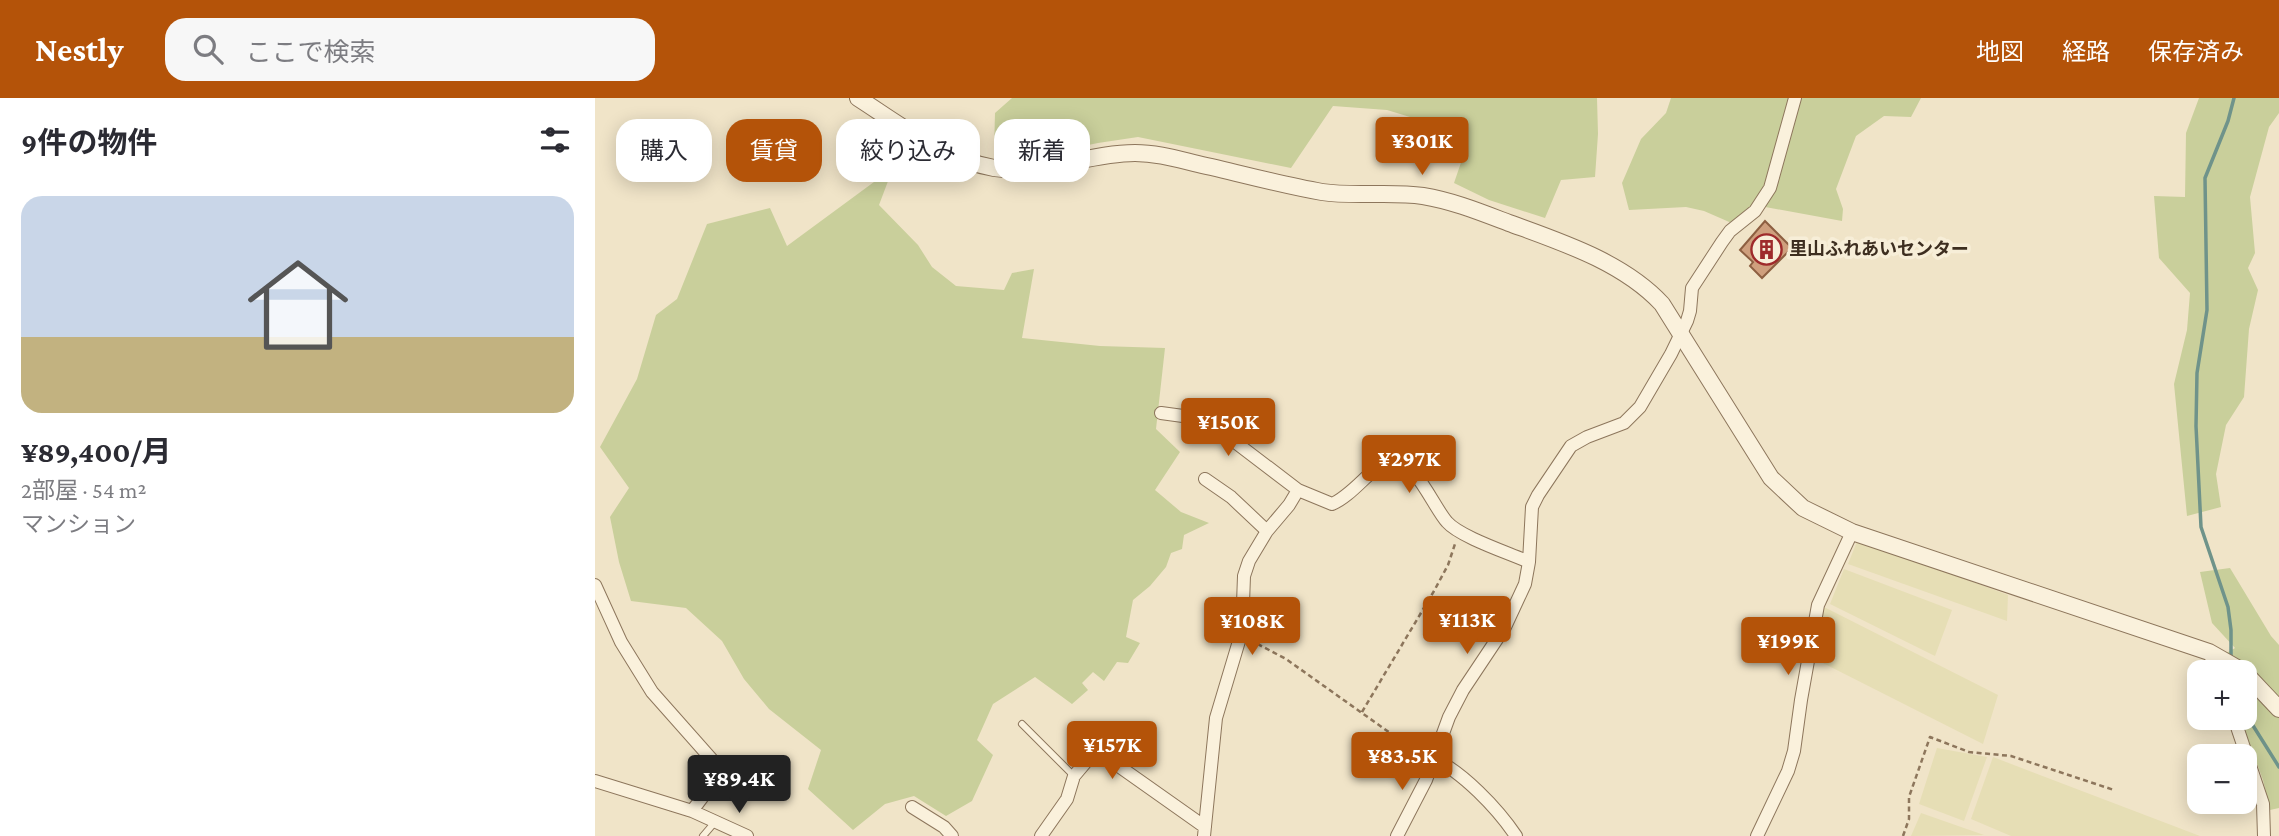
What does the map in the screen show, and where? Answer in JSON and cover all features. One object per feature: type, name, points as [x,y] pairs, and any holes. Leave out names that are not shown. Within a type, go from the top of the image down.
[{"type":"street","points":[[858,98],[943,151],[993,167],[1015,170],[1044,169],[1111,155],[1148,154],[1323,192],[1419,195],[1452,202],[1563,243],[1605,263],[1651,292],[1682,332],[1771,478],[1803,508],[1852,532],[2209,652],[2220,660]]},
{"type":"street","points":[[1397,836],[1426,780],[1432,758],[1463,690],[1505,627],[1525,583],[1532,507],[1538,495],[1571,446],[1624,423],[1640,407],[1682,332],[1691,311],[1692,288],[1721,242],[1755,211],[1770,188],[1795,98]]},
{"type":"street","points":[[1161,414],[1183,416],[1214,426],[1298,490],[1332,504],[1345,499],[1384,463],[1395,459],[1404,461],[1450,525],[1529,562]]},
{"type":"street","points":[[1205,479],[1231,497],[1267,531]]},
{"type":"street","points":[[1204,831],[1216,718],[1241,637],[1244,576],[1249,561],[1267,531],[1298,490]]},
{"type":"street","points":[[1757,836],[1788,771],[1794,751],[1818,605],[1852,532]]},
{"type":"street","points":[[595,585],[621,642],[652,692],[722,771],[692,811]]},
{"type":"street","points":[[2257,690],[2279,709]]},
{"type":"street","points":[[2238,730],[2263,804],[2263,836]]},
{"type":"street","points":[[1041,836],[1066,799],[1074,776],[1096,750],[1204,831]]},
{"type":"street","points":[[1432,758],[1449,765],[1469,783],[1516,836]]},
{"type":"street","points":[[595,781],[692,811],[747,836]]},
{"type":"street","points":[[912,807],[952,836]]},
{"type":"lane","points":[[1022,724],[1074,776]]},
{"type":"lane","points":[[703,836],[715,822]]},
{"type":"path","points":[[1362,712],[1448,565],[1459,531]]},
{"type":"path","points":[[1241,637],[1286,659],[1407,745],[1432,758]]},
{"type":"path","points":[[1903,836],[1909,819],[1909,797],[1930,737],[1969,752],[2011,756],[2114,790]]},
{"type":"shaded area","points":[[1858,539],[2008,595],[2007,621],[1848,564]]},
{"type":"shaded area","points":[[1844,569],[1952,610],[1935,656],[1830,604]]},
{"type":"shaded area","points":[[1824,607],[1998,695],[1983,744],[1813,658]]},
{"type":"shaded area","points":[[1937,748],[1987,757],[1964,821],[1919,804]]},
{"type":"shaded area","points":[[1993,757],[2200,836],[2011,836],[1971,819]]},
{"type":"shaded area","points":[[1921,813],[1984,835],[1911,836]]},
{"type":"green space","points":[[1012,98],[1597,98],[1595,177],[1561,180],[1545,218],[1489,200],[1454,183],[1467,145],[1441,117],[1410,117],[1387,110],[1333,106],[1291,168],[1138,137],[1090,145],[1090,119],[995,119],[995,113]]},
{"type":"green space","points":[[1671,98],[1921,98],[1911,117],[1884,116],[1856,136],[1836,189],[1843,209],[1842,221],[1760,206],[1743,228],[1704,211],[1686,207],[1629,210],[1622,183],[1641,139],[1666,113]]},
{"type":"green space","points":[[2199,98],[2279,98],[2279,113],[2269,127],[2250,197],[2255,253],[2248,268],[2258,290],[2249,329],[2244,397],[2226,425],[2216,474],[2221,507],[2187,516],[2174,384],[2187,330],[2190,293],[2159,258],[2154,196],[2185,197],[2186,133]]},
{"type":"green space","points":[[874,182],[888,182],[879,205],[918,245],[932,267],[956,286],[1004,290],[1012,273],[1034,269],[1022,338],[1100,346],[1165,348],[1156,429],[1180,452],[1155,490],[1181,512],[1209,523],[1184,535],[1182,549],[1171,553],[1166,567],[1150,586],[1133,600],[1126,637],[1140,643],[1128,663],[1117,662],[1104,681],[1093,672],[1082,683],[1088,690],[1072,704],[1035,677],[993,704],[977,740],[993,755],[972,801],[946,816],[914,796],[885,804],[853,830],[808,789],[821,750],[769,709],[744,679],[722,641],[686,608],[631,601],[619,562],[610,517],[629,488],[600,447],[637,379],[656,315],[677,299],[707,224],[770,208],[787,246]]},
{"type":"green space","points":[[2230,568],[2279,645],[2279,808],[2270,810],[2257,764],[2257,744],[2250,744],[2244,730],[2257,730],[2257,660],[2219,660],[2218,658],[2235,648],[2212,623],[2200,572]]},
{"type":"building","name":"里山ふれあいセンター","points":[[1765,221],[1792,248],[1762,278],[1750,266],[1753,262],[1740,250]]},
{"type":"waterway","points":[[2231,659],[2228,607],[2201,527],[2196,426],[2197,373],[2207,310],[2205,178],[2228,121],[2234,98]]},
{"type":"waterway","points":[[2256,730],[2279,767]]},
{"type":"place","name":"里山ふれあいセンター","points":[[1766,249]]}]
